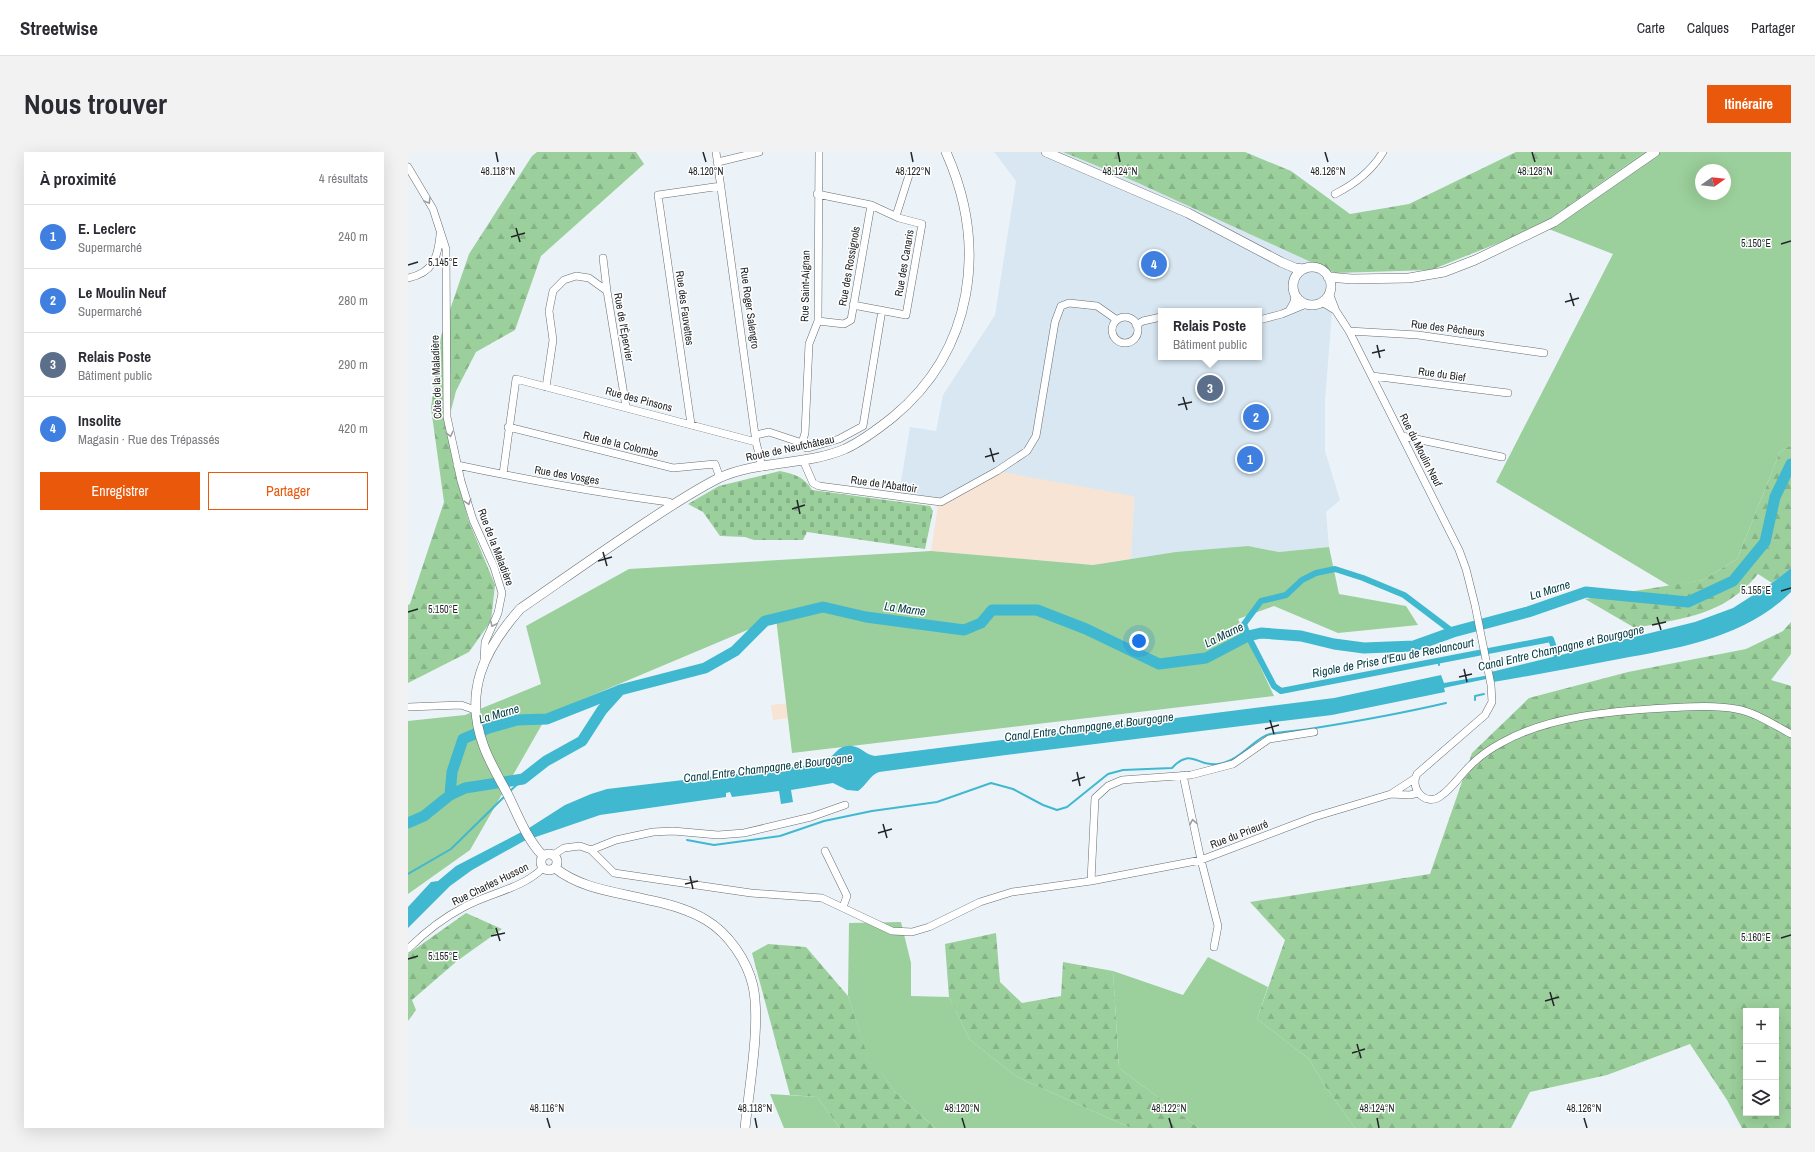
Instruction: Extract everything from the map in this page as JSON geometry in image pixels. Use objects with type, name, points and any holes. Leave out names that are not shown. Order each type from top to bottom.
[{"type":"main road","name":"Route de Neufchâteau","points":[[543,856],[531,841],[523,827],[484,748],[479,733],[475,710],[479,676],[484,660],[503,628],[520,608],[672,505],[720,478],[752,468],[803,460],[846,448],[894,416],[929,382],[954,338],[960,324],[966,293],[968,250],[962,200],[956,177],[946,152]]},
{"type":"main road","points":[[1046,152],[1188,213],[1295,268],[1315,268],[1320,270],[1328,277],[1352,280],[1392,280],[1426,276],[1444,272],[1475,260],[1554,222],[1655,152]]},
{"type":"main road","points":[[1281,262],[1289,270],[1294,280],[1293,291],[1295,296],[1306,304],[1317,304],[1322,302],[1330,290],[1352,280]]},
{"type":"main road","points":[[1294,280],[1304,269]]},
{"type":"main road","points":[[1328,277],[1330,290]]},
{"type":"main road","points":[[555,868],[557,863],[553,855],[548,854],[543,856],[541,860],[543,868],[550,870],[555,868],[582,884],[675,906],[692,913],[716,927],[737,951],[749,974],[755,1006],[745,1128]]},
{"type":"street","name":"Rue Roger Salengro","points":[[716,152],[756,439],[762,467]]},
{"type":"street","points":[[718,162],[759,152]]},
{"type":"street","name":"Rue Saint-Aignan","points":[[802,442],[806,416],[809,344],[818,321],[819,152]]},
{"type":"street","points":[[1335,194],[1363,176],[1374,165],[1383,152]]},
{"type":"street","points":[[408,168],[433,209],[440,228],[438,254],[434,263],[416,276],[408,278]]},
{"type":"street","points":[[896,216],[910,172]]},
{"type":"street","name":"Rue des Fauvettes","points":[[691,424],[658,195],[721,186]]},
{"type":"street","name":"Rue des Canaris","points":[[818,194],[871,205],[896,216],[922,224],[906,315],[853,306]]},
{"type":"street","name":"Rue des Rossignols","points":[[818,321],[844,324],[851,320],[871,205]]},
{"type":"street","name":"Côte de la Maladière","points":[[440,228],[446,250],[446,417],[457,465]]},
{"type":"street","points":[[603,258],[607,290]]},
{"type":"street","name":"Rue de l'Épervier","points":[[546,386],[554,340],[549,311],[553,291],[564,280],[576,276],[589,278],[607,290],[626,407]]},
{"type":"street","name":"Rue du Moulin Neuf","points":[[1330,290],[1336,311],[1349,331],[1459,550],[1466,568],[1483,647]]},
{"type":"street","points":[[1289,311],[1294,302],[1295,296]]},
{"type":"street","name":"Rue du Moulin Neuf","points":[[1322,302],[1336,311]]},
{"type":"street","name":"Rue de l'Abattoir","points":[[803,460],[813,483],[818,486],[941,502],[997,471],[1027,451],[1036,436],[1055,322],[1061,306],[1069,303],[1097,306],[1117,320]]},
{"type":"street","points":[[1262,319],[1306,304]]},
{"type":"street","points":[[756,439],[769,432],[802,442],[804,447],[808,448],[839,439],[863,426],[882,310]]},
{"type":"street","points":[[1128,318],[1136,325],[1136,337],[1130,342],[1122,343],[1114,338],[1112,333],[1114,324],[1117,320],[1128,318]]},
{"type":"street","points":[[1136,325],[1143,321],[1158,318]]},
{"type":"street","name":"Rue des Pêcheurs","points":[[1349,331],[1418,334],[1544,353]]},
{"type":"street","name":"Rue du Bief","points":[[1372,376],[1508,393]]},
{"type":"street","name":"Rue des Pinsons","points":[[508,427],[516,380],[546,386],[691,424],[756,439]]},
{"type":"street","points":[[502,474],[508,427]]},
{"type":"street","name":"Rue de la Colombe","points":[[508,427],[673,468],[715,464],[720,478]]},
{"type":"street","points":[[1402,436],[1502,457]]},
{"type":"street","name":"Rue des Vosges","points":[[457,465],[625,497],[669,502],[672,505]]},
{"type":"street","name":"Rue de la Maladière","points":[[457,465],[473,520],[494,567],[502,593],[498,613],[485,642],[484,660]]},
{"type":"street","name":"Rue du Prieuré","points":[[591,850],[614,873],[751,893],[822,898],[892,930],[912,932],[929,927],[980,902],[1012,892],[1091,881],[1200,860],[1314,817],[1391,794],[1414,779],[1423,767],[1485,715],[1492,702],[1491,686],[1483,647]]},
{"type":"street","points":[[408,707],[461,705],[475,710]]},
{"type":"street","name":"Rue du Prieuré","points":[[1391,794],[1410,795],[1418,793],[1421,797],[1429,800],[1437,798],[1448,790],[1478,758],[1510,738],[1549,724],[1586,716],[1663,708],[1726,708],[1748,712],[1791,734]]},
{"type":"street","points":[[1091,881],[1095,798],[1108,786],[1122,780],[1184,775],[1233,764],[1269,739],[1314,732]]},
{"type":"street","points":[[1184,775],[1200,860],[1218,926],[1214,947]]},
{"type":"street","points":[[1414,779],[1418,793]]},
{"type":"street","points":[[553,855],[571,846],[580,846],[591,850],[616,840],[653,832],[673,831],[718,835],[744,833],[811,817],[845,805]]},
{"type":"street","points":[[825,851],[847,896],[843,907]]},
{"type":"street","name":"Rue Charles Husson","points":[[408,949],[426,932],[464,907],[530,879],[543,868]]},
{"type":"shaded area","points":[[994,152],[1063,152],[1136,182],[1335,273],[1325,401],[1325,451],[1340,500],[1326,512],[1329,547],[1279,552],[1248,546],[1131,559],[1134,497],[939,499],[899,493],[910,427],[936,431],[943,395],[995,315],[1016,181]]},
{"type":"shaded area","points":[[992,470],[1134,496],[1131,559],[1093,565],[931,551],[939,499]]},
{"type":"shaded area","points":[[788,703],[790,718],[773,720],[771,705]]},
{"type":"green space","points":[[537,152],[636,152],[644,164],[541,256],[515,330],[476,352],[456,391],[446,430],[468,519],[495,585],[491,621],[469,652],[408,683],[408,605],[410,604],[444,502],[431,408],[441,336],[469,254],[532,156]]},
{"type":"green space","points":[[1063,152],[1245,152],[1291,171],[1350,214],[1409,204],[1516,152],[1644,152],[1541,226],[1431,270],[1335,273],[1136,182]]},
{"type":"green space","points":[[1644,152],[1791,152],[1791,445],[1780,452],[1737,559],[1703,580],[1670,586],[1496,482],[1613,254],[1541,226]]},
{"type":"green space","points":[[1791,445],[1791,568],[1772,583],[1758,574],[1745,588],[1718,606],[1702,613],[1687,617],[1635,628],[1585,599],[1703,580],[1737,559],[1780,452]]},
{"type":"green space","points":[[780,471],[799,477],[806,482],[812,490],[930,506],[933,511],[925,549],[807,532],[803,540],[754,540],[745,537],[720,536],[703,512],[688,504],[719,486]]},
{"type":"green space","points":[[1248,546],[1279,552],[1329,547],[1339,594],[1406,606],[1418,625],[1338,633],[1274,606],[1238,619],[1274,696],[792,753],[776,618],[548,714],[470,850],[408,894],[408,721],[465,715],[541,684],[526,626],[629,569],[931,551],[1093,565],[1176,552]]},
{"type":"green space","points":[[1791,622],[1791,654],[1771,680],[1791,686],[1791,1128],[1742,1128],[1727,1100],[1690,1044],[1607,1075],[1530,1092],[1511,1128],[1355,1128],[1325,1086],[1309,1059],[1257,1019],[1285,940],[1250,902],[1430,874],[1472,753],[1529,698],[1628,672],[1746,649],[1783,631]]},
{"type":"green space","points":[[466,913],[502,929],[457,961],[412,1000],[416,1010],[408,1021],[408,954]]},
{"type":"green space","points":[[901,922],[911,963],[911,996],[949,997],[970,1040],[1017,1077],[1131,1128],[935,1128],[895,1092],[865,1049],[848,996],[849,923]]},
{"type":"green space","points":[[996,933],[1000,982],[1022,1003],[1061,996],[1063,962],[1113,971],[1119,1068],[1199,1128],[1131,1128],[1017,1077],[970,1040],[949,997],[945,944]]},
{"type":"green space","points":[[768,944],[806,947],[848,996],[865,1048],[895,1092],[935,1128],[840,1128],[817,1097],[790,1095],[752,953]]},
{"type":"green space","points":[[1208,957],[1268,987],[1257,1019],[1309,1059],[1325,1086],[1355,1128],[1199,1128],[1119,1068],[1113,971],[1183,995]]},
{"type":"green space","points":[[770,1094],[817,1097],[840,1128],[784,1128]]},
{"type":"water","points":[[1791,568],[1791,592],[1773,608],[1732,631],[1710,639],[1665,650],[1493,682],[1491,678],[1444,688],[1445,692],[1332,715],[879,772],[876,773],[858,791],[847,790],[833,783],[791,790],[793,802],[781,804],[779,791],[732,797],[730,792],[726,793],[726,797],[600,815],[524,841],[472,870],[450,886],[408,928],[408,907],[431,882],[438,881],[456,866],[529,828],[565,805],[607,789],[810,765],[826,761],[840,748],[848,746],[861,749],[875,756],[1334,698],[1441,675],[1444,683],[1484,676],[1491,674],[1491,672],[1695,622],[1733,608],[1772,583]]},
{"type":"waterway","name":"La Marne","points":[[408,823],[424,816],[450,795],[465,788],[523,779],[546,761],[582,741],[602,710],[620,690],[705,668],[735,651],[765,621],[823,607],[866,617],[964,630],[981,623],[992,610],[1037,610],[1086,629],[1159,664],[1206,658],[1248,636],[1261,633],[1301,636],[1334,644],[1364,648],[1414,646],[1453,632],[1528,612],[1586,592],[1688,602],[1733,581],[1765,542],[1775,497],[1791,464]]},
{"type":"waterway","name":"Rigole de Prise d'Eau de Reclancourt","points":[[1453,632],[1404,595],[1363,578],[1335,569],[1316,573],[1302,580],[1286,595],[1261,601],[1244,624],[1248,636],[1274,686],[1281,691],[1551,639],[1558,660]]},
{"type":"waterway","name":"Rigole de Prise d'Eau de Reclancourt","points":[[1438,659],[1439,665]]},
{"type":"waterway","name":"La Marne","points":[[450,795],[452,772],[463,739],[489,728],[517,720],[547,719],[618,691]]},
{"type":"waterway","points":[[1475,700],[1475,696],[1484,694]]},
{"type":"waterway","points":[[687,840],[714,845],[780,836],[824,821],[872,811],[937,802],[991,783],[1013,789],[1043,805],[1057,810],[1067,807],[1108,774],[1123,770],[1172,768],[1184,759],[1189,758],[1205,763],[1218,764],[1226,762],[1241,754],[1264,736],[1270,734],[1364,720],[1446,703]]},
{"type":"waterway","name":"La Marne","points":[[509,792],[523,779]]},
{"type":"waterway","name":"La Marne","points":[[408,874],[451,849],[505,796]]},
{"type":"place","name":"Insolite","points":[[1154,264]]},
{"type":"place","name":"Relais Poste","points":[[1210,388]]},
{"type":"place","name":"Le Moulin Neuf","points":[[1256,417]]},
{"type":"place","name":"E. Leclerc","points":[[1250,459]]},
{"type":"water label","name":"Canal Entre Champagne et Bourgogne","points":[[1561,648]]},
{"type":"water label","name":"Canal Entre Champagne et Bourgogne","points":[[1089,727]]},
{"type":"water label","name":"Canal Entre Champagne et Bourgogne","points":[[768,768]]}]
